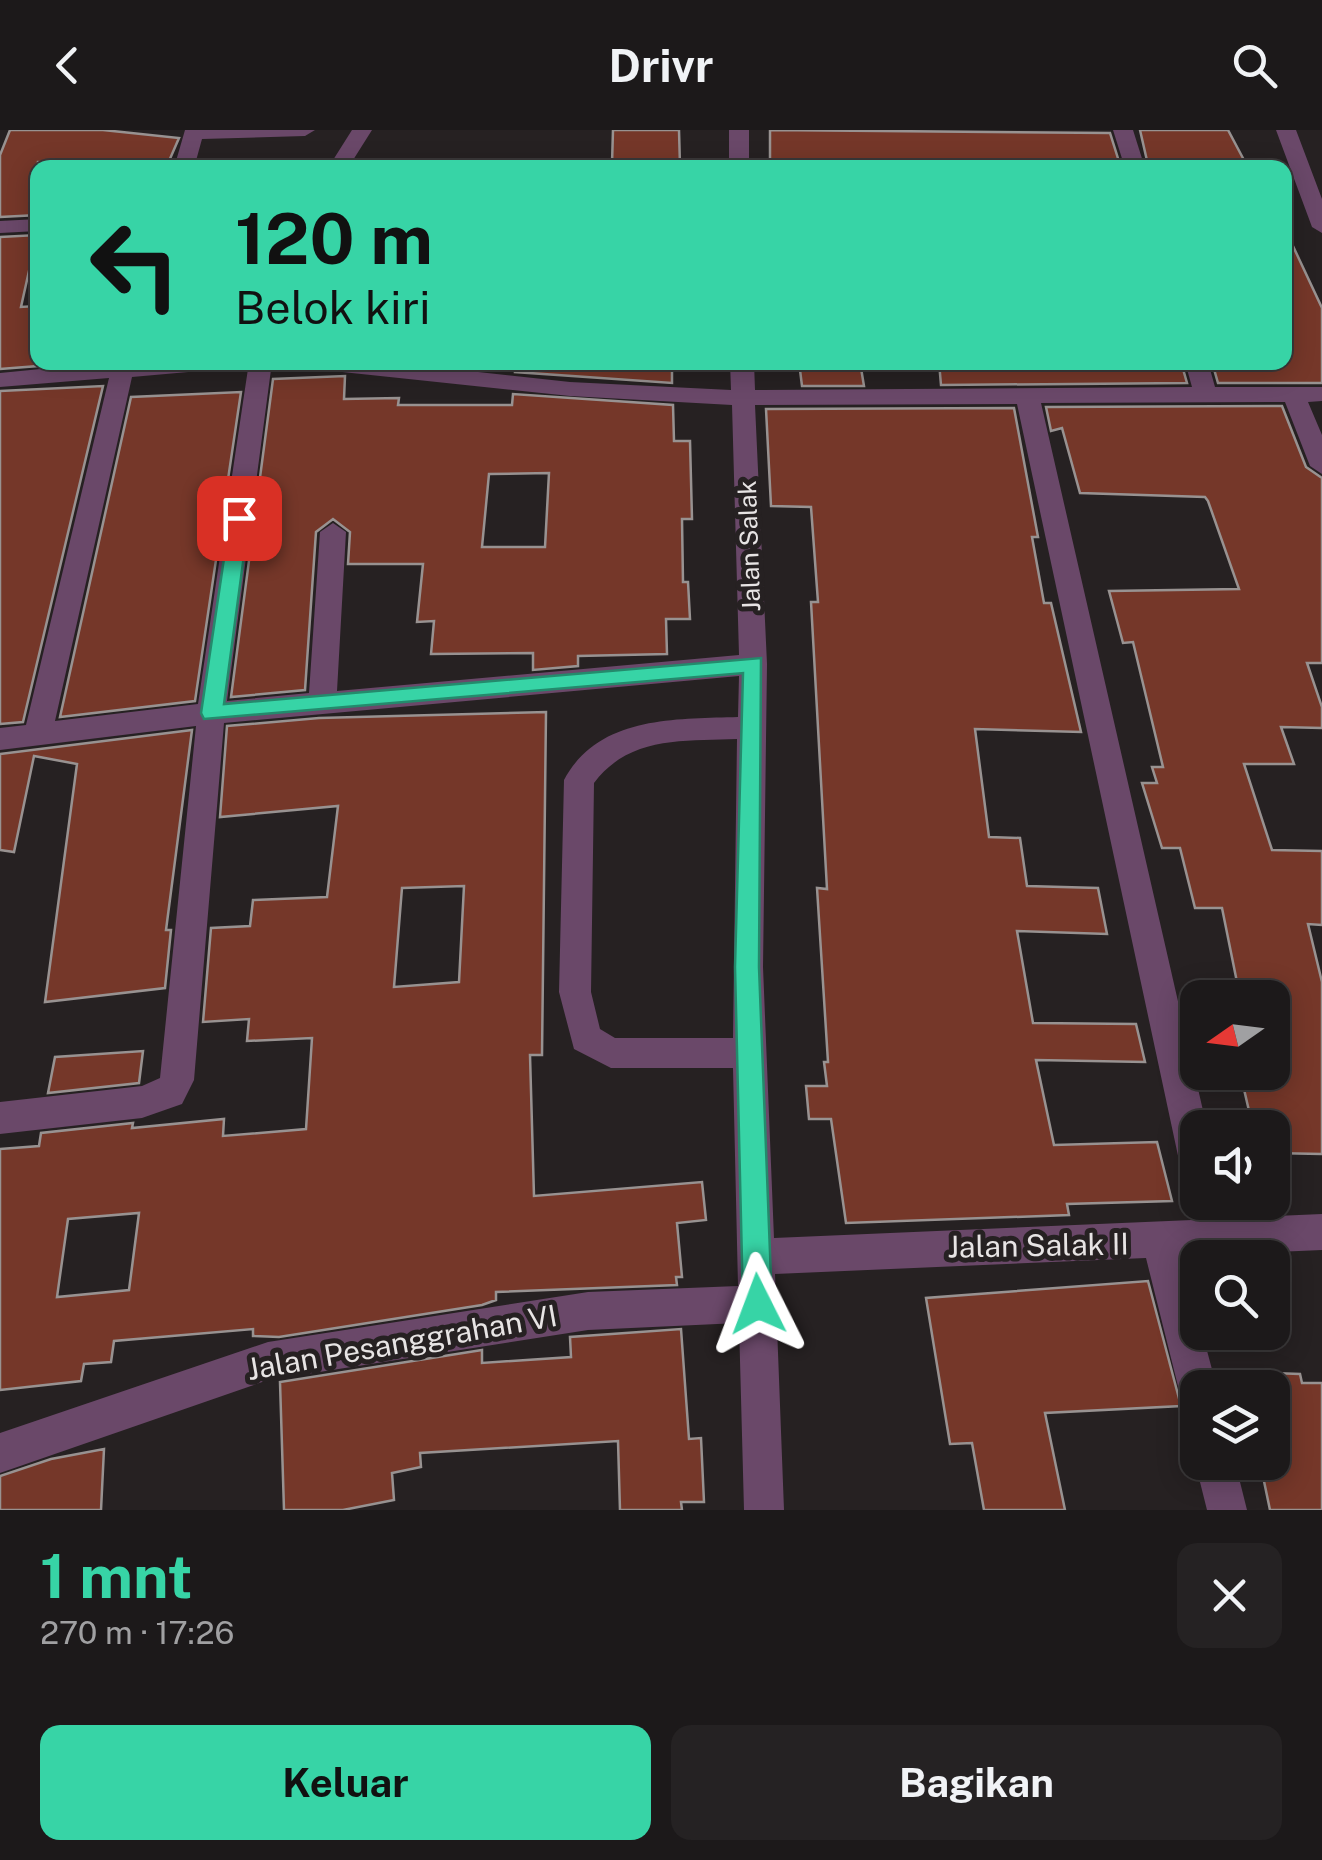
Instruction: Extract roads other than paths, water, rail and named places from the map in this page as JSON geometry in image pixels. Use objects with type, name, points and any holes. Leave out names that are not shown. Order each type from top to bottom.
[{"type":"street","points":[[186,160],[194,132],[305,130]]},
{"type":"street","points":[[343,160],[362,130]]},
{"type":"street","points":[[739,130],[739,160]]},
{"type":"street","points":[[1123,130],[1132,160]]},
{"type":"street","points":[[1286,130],[1314,177],[1322,227]]},
{"type":"street","points":[[0,227],[30,225]]},
{"type":"street","points":[[0,380],[88,370]]},
{"type":"street","points":[[38,736],[122,370]]},
{"type":"street","points":[[0,1118],[142,1102],[170,1093],[176,1080],[212,713],[261,370]]},
{"type":"street","points":[[402,370],[570,388],[743,398],[1322,394]]},
{"type":"street","name":"Jalan Salak","points":[[742,370],[753,664],[750,1053],[764,1510]]},
{"type":"street","points":[[1198,370],[1206,396]]},
{"type":"street","points":[[1027,394],[1186,1110]]},
{"type":"street","points":[[1294,395],[1322,466]]},
{"type":"street","points":[[322,702],[333,532]]},
{"type":"street","points":[[0,740],[212,713],[753,664]]},
{"type":"street","points":[[750,1053],[610,1053],[586,1038],[575,992],[579,780],[591,758],[638,734],[753,727]]},
{"type":"street","points":[[1210,1220],[1214,1240]]},
{"type":"street","name":"Jalan Salak II","points":[[1214,1240],[1322,1232]]},
{"type":"street","name":"Jalan Salak II","points":[[755,1257],[1180,1241]]},
{"type":"street","points":[[1161,1242],[1193,1370]]},
{"type":"street","name":"Jalan Pesanggrahan VI","points":[[0,1453],[268,1361],[588,1311],[758,1304]]},
{"type":"street","points":[[1220,1480],[1227,1510]]}]
